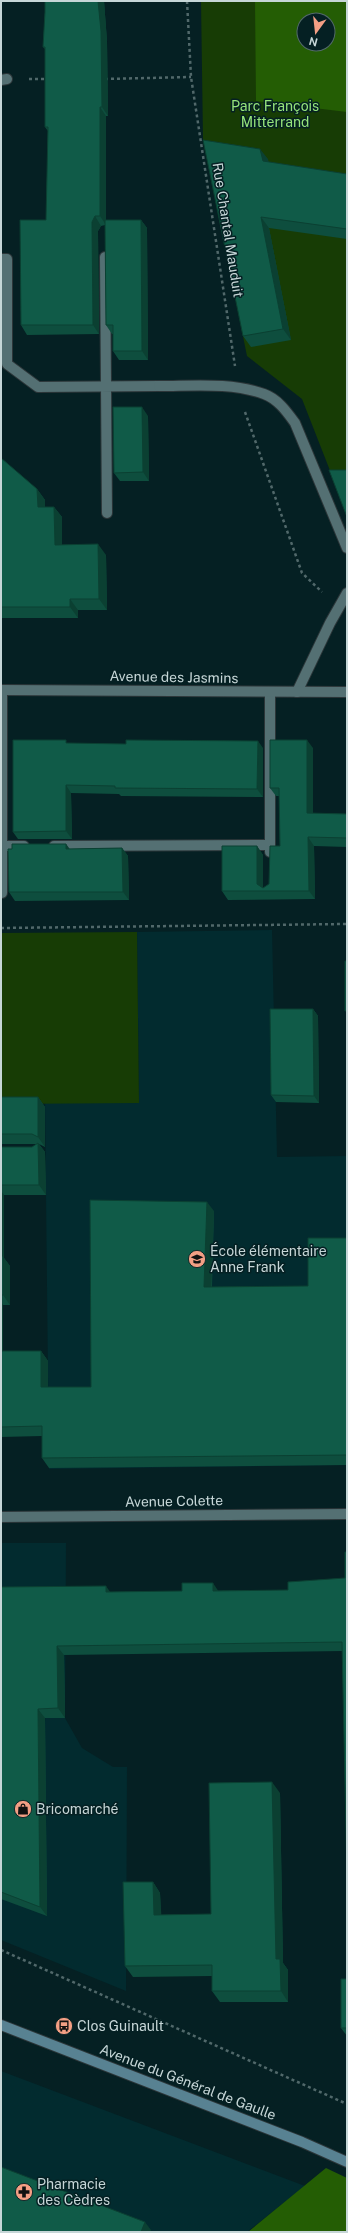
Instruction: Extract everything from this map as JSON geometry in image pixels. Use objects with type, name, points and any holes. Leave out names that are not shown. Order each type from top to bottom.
[{"type":"main road","name":"Avenue du Général de Gaulle","points":[[2,2025],[302,2142],[344,2161]]},
{"type":"street","points":[[105,247],[107,513]]},
{"type":"street","points":[[1,259],[7,259],[4,351],[7,364],[38,387],[159,386],[239,388],[265,394],[286,409],[295,424],[347,548]]},
{"type":"street","points":[[298,692],[338,609],[347,594]]},
{"type":"street","points":[[1,690],[2,893]]},
{"type":"street","name":"Avenue des Jasmins","points":[[1,690],[347,692]]},
{"type":"street","points":[[270,692],[270,860]]},
{"type":"street","points":[[2,846],[270,845]]},
{"type":"street","name":"Avenue Colette","points":[[1,1517],[347,1514]]},
{"type":"path","name":"Rue Chantal Mauduit","points":[[187,1],[191,76],[241,402],[302,573],[338,609]]},
{"type":"path","points":[[101,79],[191,76]]},
{"type":"path","points":[[4,79],[54,79]]},
{"type":"path","points":[[1,928],[347,924]]},
{"type":"path","points":[[1,1950],[347,2104]]},
{"type":"shaded area","name":"École élémentaire Anne Frank","points":[[272,930],[277,1157],[347,1156],[347,1465],[49,1469],[45,1103],[139,1102],[137,932]]},
{"type":"shaded area","points":[[1,1543],[66,1543],[65,1718],[82,1748],[113,1767],[127,1767],[126,1991],[1,1940]]},
{"type":"shaded area","points":[[1,2071],[305,2186],[247,2232],[1,2232]]},
{"type":"green space","name":"Parc François Mitterrand","points":[[201,1],[347,1],[347,514],[302,399],[247,356],[203,139]]},
{"type":"green space","points":[[255,1],[347,1],[347,112],[256,101]]},
{"type":"green space","points":[[137,932],[139,1103],[1,1104],[1,933]]},
{"type":"green space","points":[[326,2168],[347,2178],[347,2232],[248,2232]]},
{"type":"building","points":[[45,1],[98,1],[101,31],[102,107],[100,107],[100,216],[95,216],[92,222],[93,325],[21,325],[20,220],[46,220],[48,127],[45,127],[45,47],[43,47]]},
{"type":"building","points":[[203,140],[260,149],[263,161],[347,174],[347,229],[261,217],[283,329],[243,336]]},
{"type":"building","points":[[105,220],[141,220],[142,351],[113,351],[113,325],[106,325]]},
{"type":"building","points":[[113,407],[142,407],[143,472],[114,473]]},
{"type":"building","points":[[1,458],[37,489],[38,507],[54,507],[55,545],[98,544],[99,599],[70,599],[70,607],[1,607]]},
{"type":"building","points":[[329,470],[347,470],[347,517]]},
{"type":"building","points":[[13,740],[66,740],[66,743],[126,744],[126,740],[258,741],[257,789],[115,788],[115,786],[66,785],[66,831],[13,832]]},
{"type":"building","points":[[270,740],[307,740],[307,813],[347,814],[347,838],[308,837],[309,891],[222,891],[222,846],[257,846],[257,884],[263,888],[269,884],[270,846],[280,846],[279,788],[270,788]]},
{"type":"building","points":[[12,844],[66,844],[66,849],[122,848],[123,892],[9,892],[8,849],[12,849]]},
{"type":"building","points":[[345,961],[347,961],[347,1011],[345,1011]]},
{"type":"building","points":[[270,1009],[313,1009],[314,1096],[271,1095]]},
{"type":"building","points":[[1,1097],[38,1097],[38,1137],[32,1134],[1,1134]]},
{"type":"building","points":[[38,1143],[39,1185],[1,1185],[1,1147],[32,1147]]},
{"type":"building","points":[[90,1200],[207,1202],[204,1287],[308,1286],[308,1238],[347,1238],[347,1455],[42,1458],[42,1426],[1,1427],[1,1351],[41,1351],[41,1387],[91,1387]]},
{"type":"building","points":[[1,1256],[3,1256],[3,1295],[1,1295]]},
{"type":"building","points":[[345,1552],[347,1552],[347,1878],[342,1642],[57,1646],[58,1708],[38,1709],[40,1907],[1,1892],[1,1587],[106,1586],[106,1592],[182,1591],[182,1583],[213,1583],[213,1591],[288,1590],[288,1582],[345,1578]]},
{"type":"building","points":[[272,1782],[276,1959],[280,1959],[281,1991],[212,1991],[212,1965],[125,1966],[123,1882],[153,1882],[154,1915],[211,1914],[209,1783]]},
{"type":"building","points":[[341,1979],[347,1979],[347,2028],[341,2028]]},
{"type":"building","points":[[1,2167],[145,2222],[141,2232],[1,2232]]},
{"type":"place","name":"École élémentaire Anne Frank","points":[[197,1259]]},
{"type":"place","name":"Bricomarché","points":[[23,1809]]},
{"type":"place","name":"Clos Guinault","points":[[64,2026]]},
{"type":"place","name":"Pharmacie des Cèdres","points":[[24,2192]]}]
